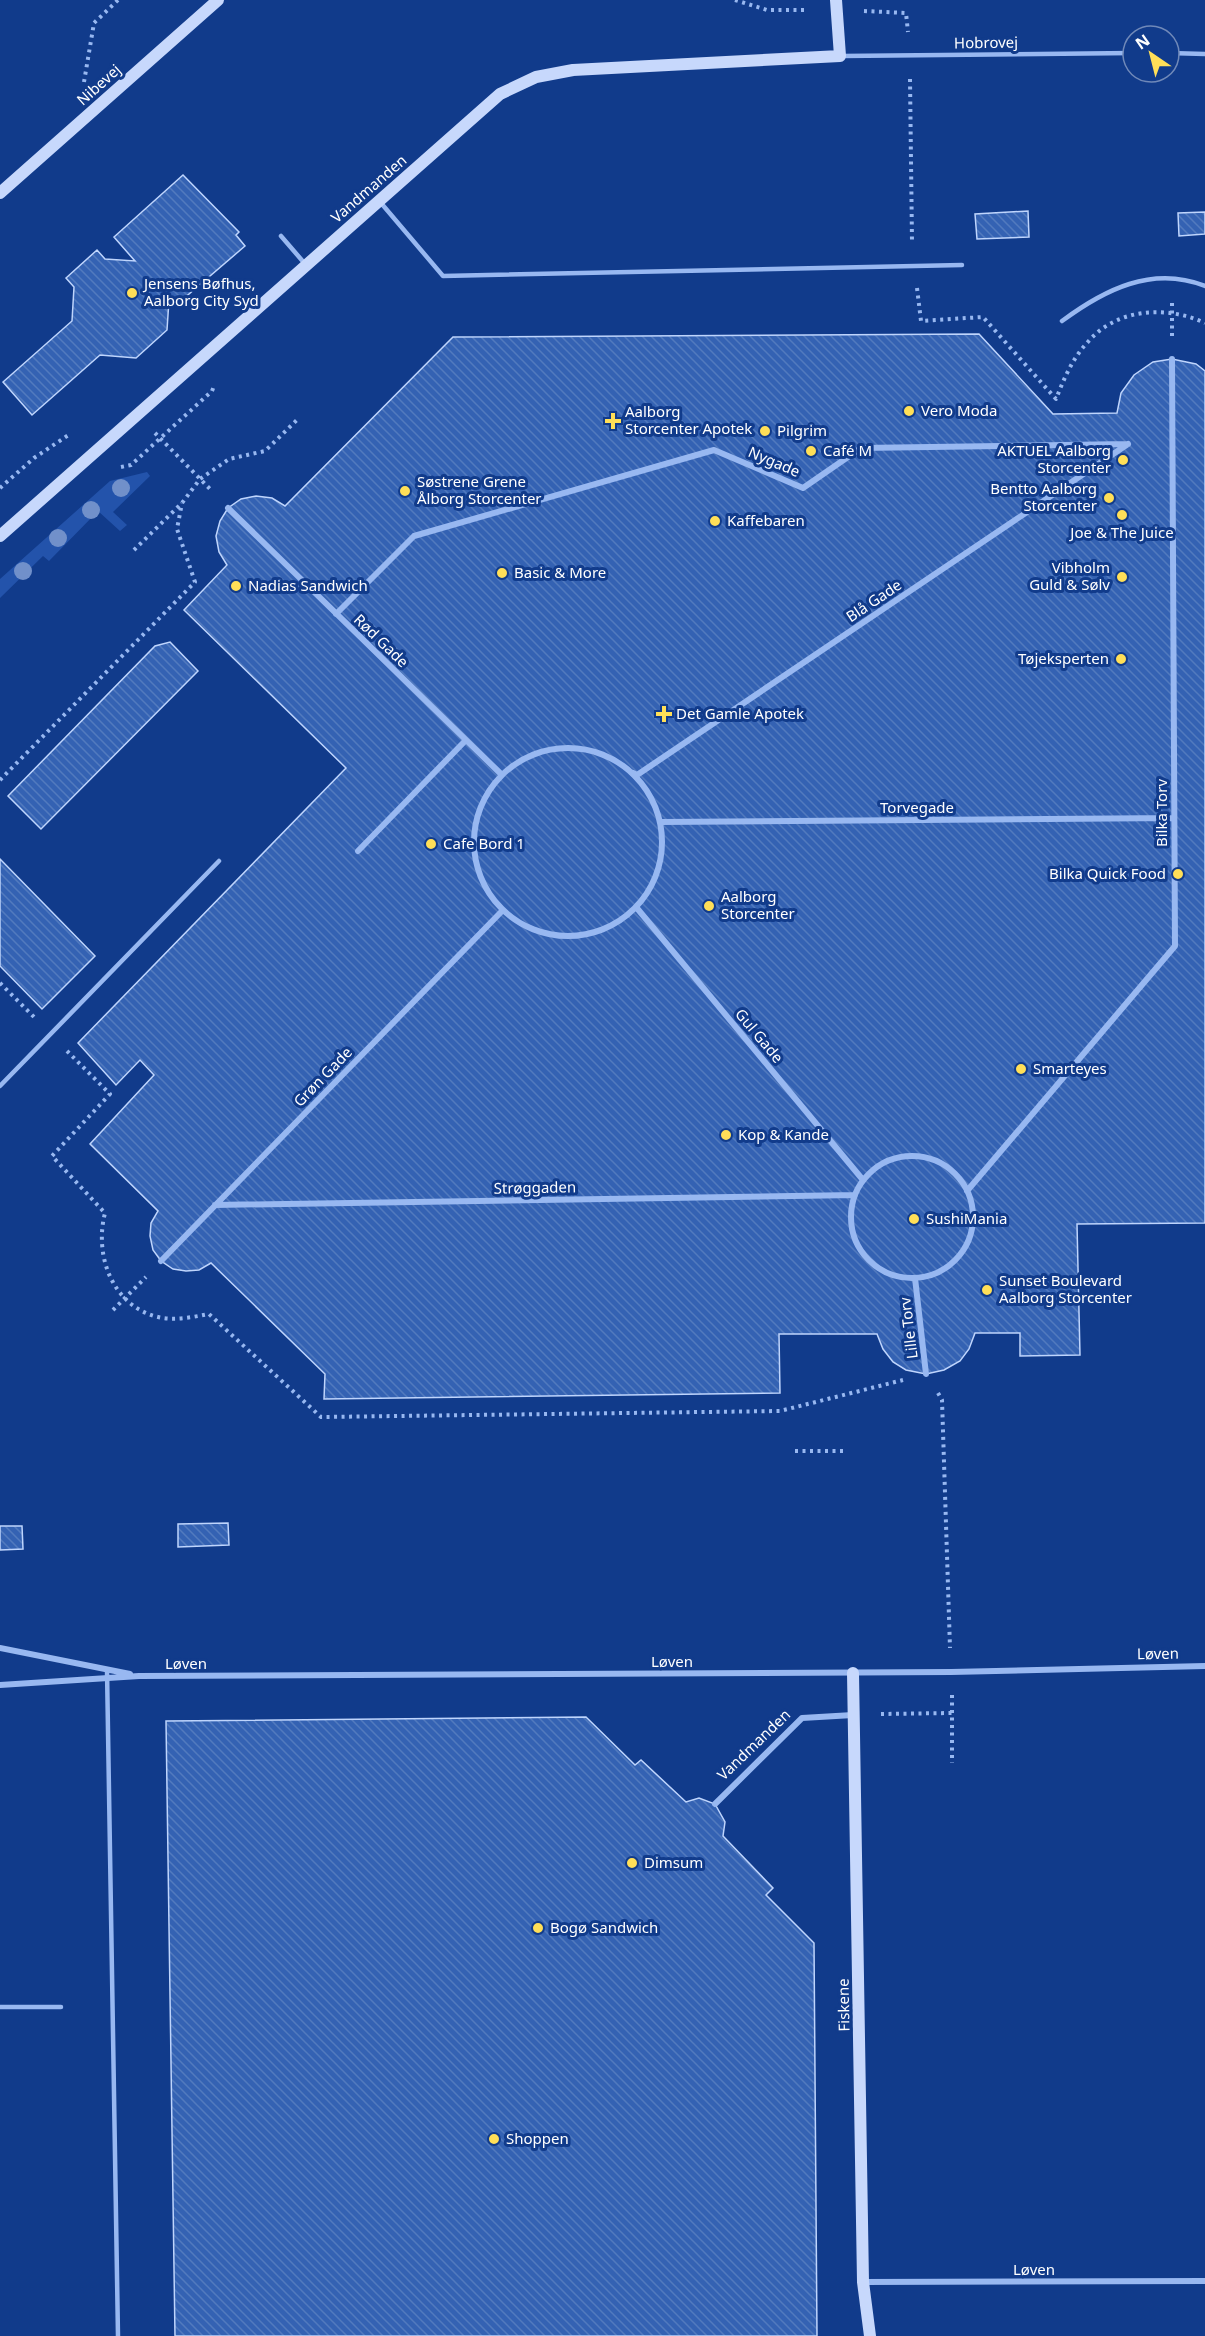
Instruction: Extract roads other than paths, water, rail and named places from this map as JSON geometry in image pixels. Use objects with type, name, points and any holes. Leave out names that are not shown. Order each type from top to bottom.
[{"type":"street","name":"Nibevej","points":[[0,193],[218,0]]},
{"type":"street","points":[[836,0],[840,56]]},
{"type":"street","name":"Vandmanden","points":[[0,536],[500,94],[536,77],[573,70],[840,56]]},
{"type":"street","name":"Bilka Torv","points":[[967,1191],[1175,946],[1172,359]]},
{"type":"street","name":"Nygade","points":[[336,614],[414,536],[714,450],[803,488],[861,448],[1128,444]]},
{"type":"street","name":"Blå Gade","points":[[633,773],[638,775],[1128,444]]},
{"type":"street","name":"Rød Gade","points":[[228,508],[501,774]]},
{"type":"street","points":[[358,851],[466,740]]},
{"type":"street","points":[[581,748],[609,757],[633,773],[650,796],[660,822],[662,852],[653,881],[636,907],[604,928],[585,934],[556,935],[527,927],[503,910],[485,886],[475,858],[475,828],[484,799],[501,774],[525,758],[553,749],[581,748]]},
{"type":"street","name":"Torvegade","points":[[660,822],[1174,818]]},
{"type":"street","name":"Gul Gade","points":[[636,907],[863,1180]]},
{"type":"street","name":"Grøn Gade","points":[[161,1261],[503,910]]},
{"type":"street","name":"Lille Torv","points":[[918,1156],[938,1162],[955,1174],[967,1191],[973,1209],[972,1229],[965,1248],[952,1263],[935,1274],[915,1278],[896,1276],[877,1267],[863,1253],[852,1225],[851,1215],[855,1195],[863,1180],[879,1166],[897,1158],[918,1156]]},
{"type":"street","name":"Strøggaden","points":[[215,1205],[855,1195]]},
{"type":"street","name":"Lille Torv","points":[[915,1278],[926,1374]]},
{"type":"street","name":"Løven","points":[[0,1648],[139,1676]]},
{"type":"street","name":"Løven","points":[[0,1685],[139,1676],[853,1673],[1205,1666]]},
{"type":"street","name":"Fiskene","points":[[853,1673],[863,2282],[870,2336]]},
{"type":"street","name":"Vandmanden","points":[[715,1804],[802,1718],[854,1714]]},
{"type":"street","name":"Løven","points":[[863,2282],[1205,2281]]},
{"type":"lane","name":"Hobrovej","points":[[840,56],[1121,53]]},
{"type":"lane","points":[[1181,53],[1205,54]]},
{"type":"lane","points":[[379,201],[443,276],[962,265]]},
{"type":"lane","points":[[281,236],[306,265]]},
{"type":"lane","points":[[1062,321],[1093,298],[1120,285],[1172,278],[1205,285]]},
{"type":"lane","points":[[0,1086],[219,861]]},
{"type":"lane","points":[[107,1670],[117,2336]]},
{"type":"lane","points":[[0,2007],[61,2007]]},
{"type":"place","name":"Jensens Bøfhus, Aalborg City Syd","points":[[132,293]]},
{"type":"place","name":"Vero Moda","points":[[909,411]]},
{"type":"place","name":"Aalborg Storcenter Apotek","points":[[613,421]]},
{"type":"place","name":"Pilgrim","points":[[765,431]]},
{"type":"place","name":"Café M","points":[[811,451]]},
{"type":"place","name":"AKTUEL Aalborg Storcenter","points":[[1123,460]]},
{"type":"place","name":"Søstrene Grene Ålborg Storcenter","points":[[405,491]]},
{"type":"place","name":"Bentto Aalborg Storcenter","points":[[1109,498]]},
{"type":"place","name":"Joe & The Juice","points":[[1122,515]]},
{"type":"place","name":"Kaffebaren","points":[[715,521]]},
{"type":"place","name":"Basic & More","points":[[502,573]]},
{"type":"place","name":"Vibholm Guld & Sølv","points":[[1122,577]]},
{"type":"place","name":"Nadias Sandwich","points":[[236,586]]},
{"type":"place","name":"Tøjeksperten","points":[[1121,659]]},
{"type":"place","name":"Det Gamle Apotek","points":[[664,714]]},
{"type":"place","name":"Cafe Bord 1","points":[[431,844]]},
{"type":"place","name":"Bilka Quick Food","points":[[1178,874]]},
{"type":"place","name":"Aalborg Storcenter","points":[[709,906]]},
{"type":"place","name":"Smarteyes","points":[[1021,1069]]},
{"type":"place","name":"Kop & Kande","points":[[726,1135]]},
{"type":"place","name":"SushiMania","points":[[914,1219]]},
{"type":"place","name":"Sunset Boulevard Aalborg Storcenter","points":[[987,1290]]},
{"type":"place","name":"Dimsum","points":[[632,1863]]},
{"type":"place","name":"Bogø Sandwich","points":[[538,1928]]},
{"type":"place","name":"Shoppen","points":[[494,2139]]}]
